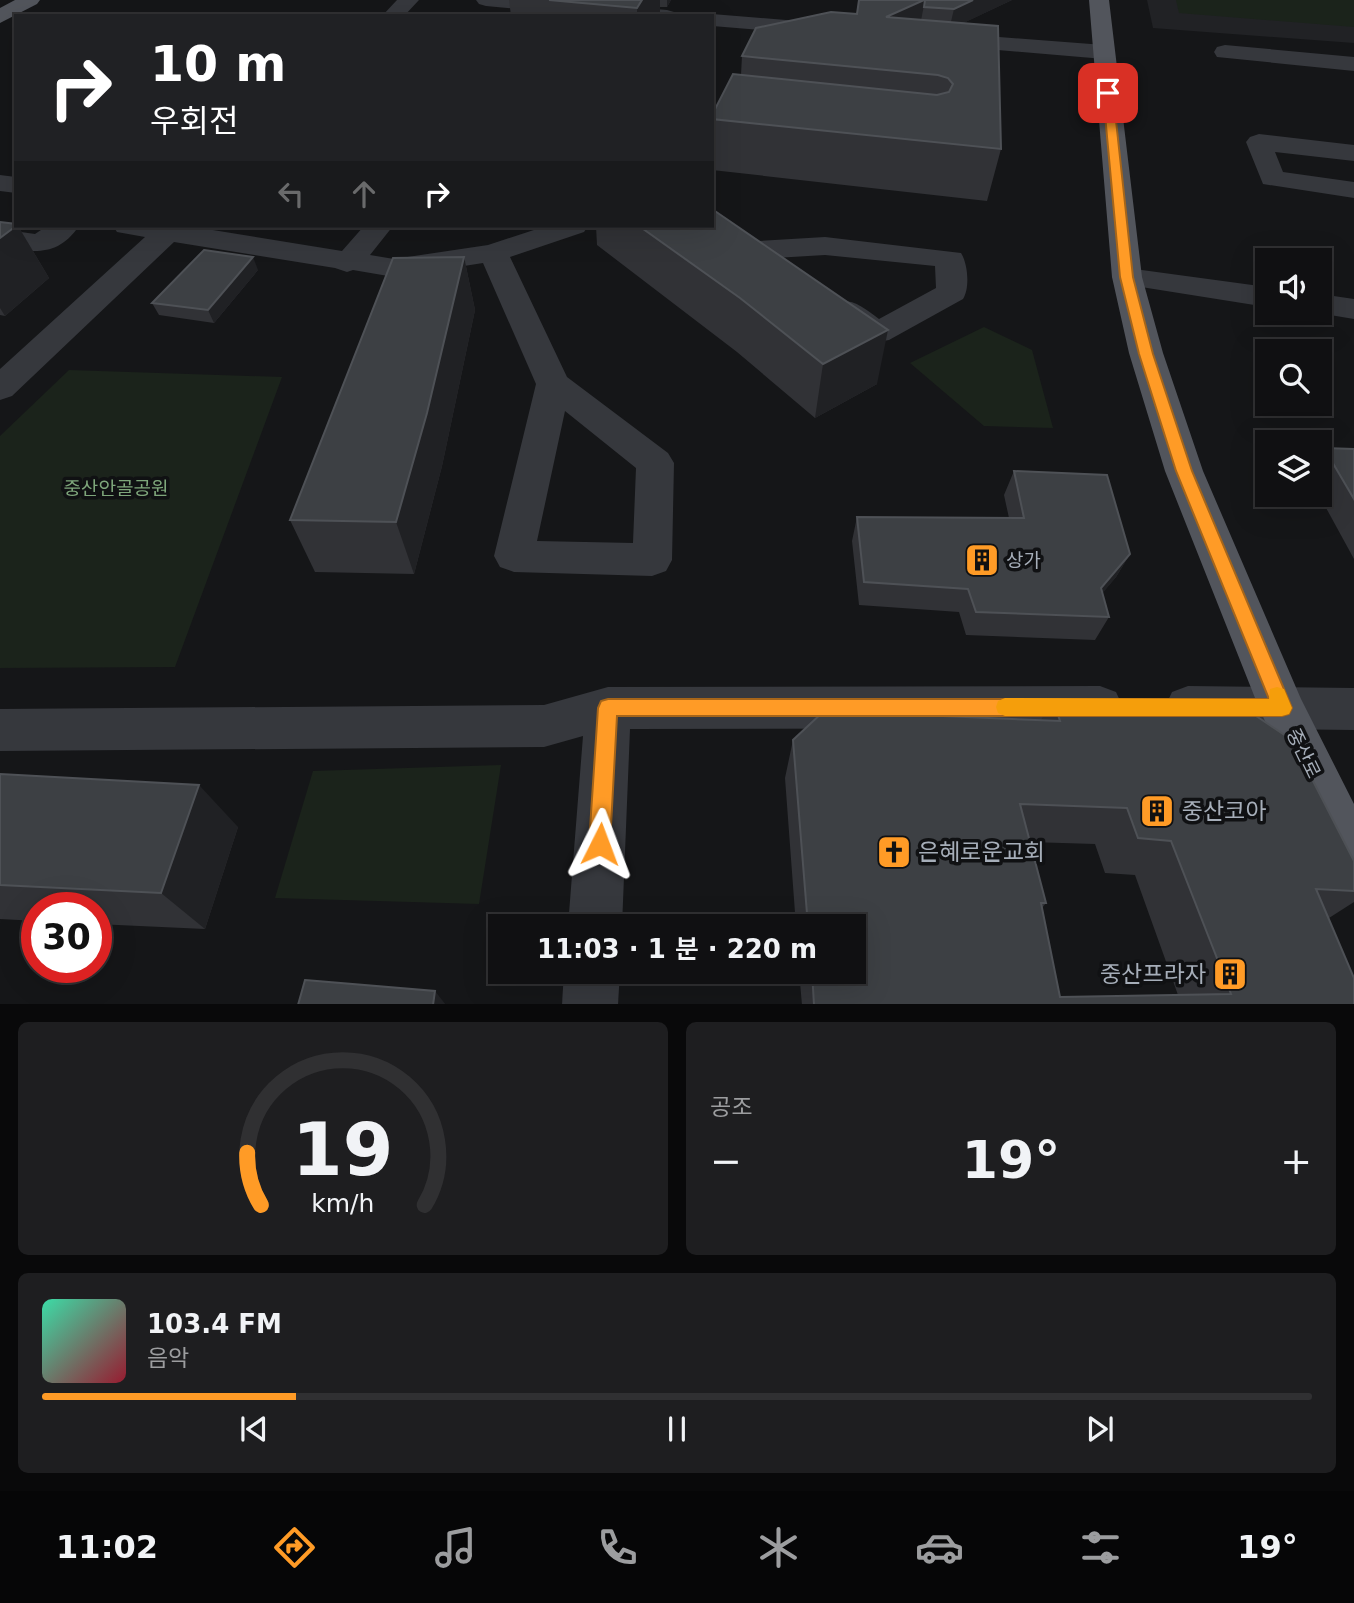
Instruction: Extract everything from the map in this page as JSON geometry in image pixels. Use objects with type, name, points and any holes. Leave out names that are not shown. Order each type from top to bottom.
[{"type":"main road","points":[[0,17],[30,0]]},
{"type":"main road","name":"중산로","points":[[1099,0],[1126,277],[1146,354],[1184,471],[1282,708],[1354,858]]},
{"type":"street","points":[[394,14],[410,0]]},
{"type":"street","points":[[486,0],[644,14]]},
{"type":"street","points":[[714,20],[742,13],[846,31]]},
{"type":"street","points":[[927,38],[1104,52]]},
{"type":"street","points":[[1225,52],[1354,64]]},
{"type":"street","points":[[1354,153],[1259,142],[1272,178],[1354,190]]},
{"type":"street","points":[[0,238],[41,244],[62,228]]},
{"type":"street","points":[[347,263],[377,228]]},
{"type":"street","points":[[0,388],[170,229],[347,263],[394,268],[493,253],[568,228]]},
{"type":"street","points":[[792,273],[747,244],[825,246],[950,259],[952,292],[878,333],[824,296]]},
{"type":"street","points":[[493,253],[553,384],[655,463],[652,560],[514,556],[553,384]]},
{"type":"street","points":[[1126,277],[1255,295]]},
{"type":"street","points":[[1332,306],[1354,309]]},
{"type":"street","points":[[596,914],[608,708]]},
{"type":"street","points":[[0,730],[544,726],[608,708],[1354,709]]},
{"type":"street","points":[[590,1004],[591,984]]},
{"type":"shaded area","points":[[1147,0],[1354,0],[1354,43],[1153,28]]},
{"type":"green space","points":[[1176,0],[1354,0],[1354,27],[1179,13]]},
{"type":"green space","points":[[984,327],[1032,350],[1053,428],[984,426],[910,363]]},
{"type":"green space","name":"중산안골공원","points":[[69,370],[282,377],[175,667],[0,668],[0,436]]},
{"type":"green space","points":[[501,765],[479,904],[275,898],[313,771]]},
{"type":"building","points":[[549,0],[642,0],[637,8]]},
{"type":"building","points":[[859,0],[924,0],[886,17],[998,26],[1001,149],[714,119],[714,111],[733,74],[937,95],[949,92],[953,84],[948,78],[938,75],[742,56],[756,28],[831,12],[857,14]]},
{"type":"building","points":[[925,0],[973,0],[954,9],[924,7]]},
{"type":"building","points":[[714,210],[888,330],[823,364],[740,298],[642,228],[714,228]]},
{"type":"building","points":[[0,222],[14,224],[14,228],[0,238]]},
{"type":"building","points":[[204,250],[253,257],[208,310],[152,303]]},
{"type":"building","points":[[464,257],[427,413],[396,522],[290,520],[393,258]]},
{"type":"building","points":[[1332,448],[1354,449],[1354,499],[1332,462]]},
{"type":"building","name":"상가","points":[[1014,471],[1107,475],[1130,554],[1101,588],[1109,617],[976,612],[968,589],[864,582],[857,517],[1024,518]]},
{"type":"building","points":[[1053,700],[1238,704],[1292,740],[1354,861],[1354,891],[1316,889],[1354,978],[1354,1004],[814,1004],[813,984],[866,984],[866,914],[807,914],[793,740],[824,711],[1060,721]],"holes":[[[1020,804],[1127,808],[1138,838],[1171,841],[1231,994],[1060,997],[1041,903],[1046,903]]]},
{"type":"building","points":[[0,774],[199,785],[161,893],[0,885]]},
{"type":"building","points":[[305,980],[435,991],[433,1004],[298,1004]]},
{"type":"slow traffic","points":[[1005,707],[1282,708],[1277,695]]},
{"type":"place","name":"상가","points":[[982,560]]},
{"type":"place","name":"중산코아","points":[[1157,811]]},
{"type":"place","name":"은혜로운교회","points":[[894,852]]},
{"type":"place","name":"중산프라자","points":[[1230,974]]},
{"type":"route","points":[[600,844],[608,708],[1282,708],[1184,471],[1146,354],[1126,277],[1115,141],[1108,93]]}]
